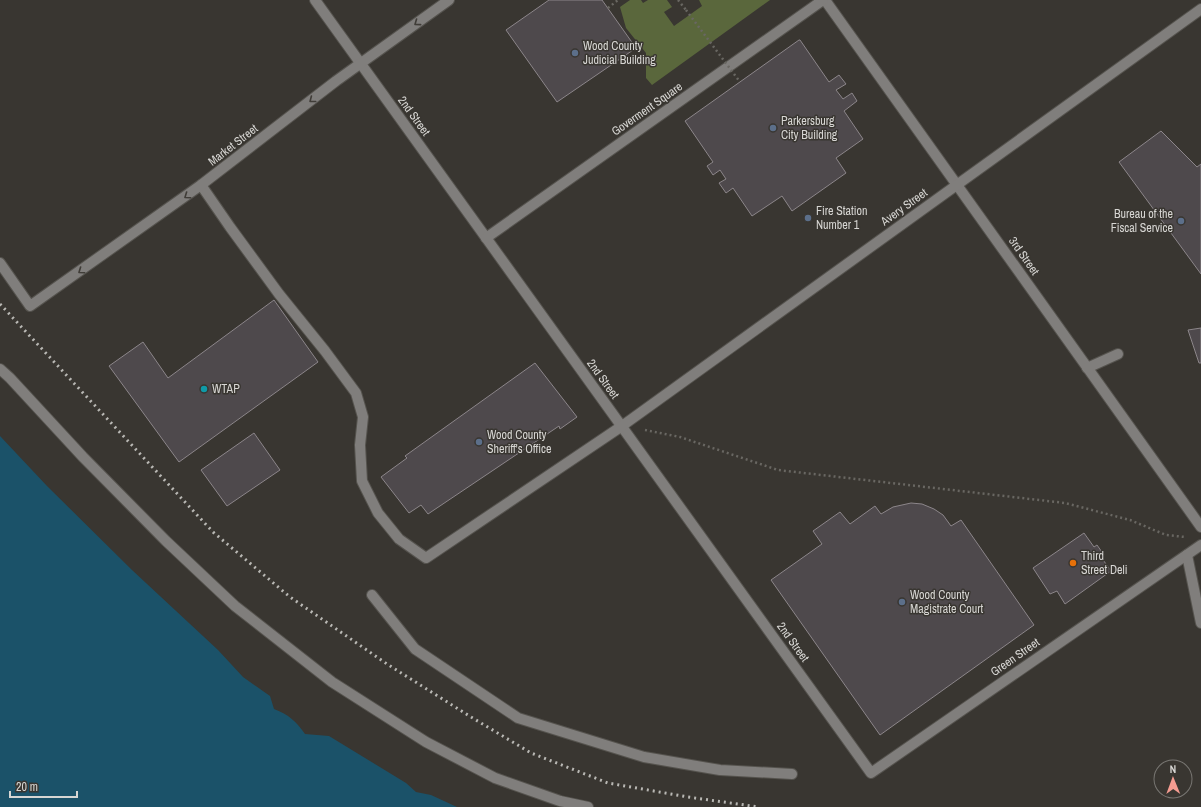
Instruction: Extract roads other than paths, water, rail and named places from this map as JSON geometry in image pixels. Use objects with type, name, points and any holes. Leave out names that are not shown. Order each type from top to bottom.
[{"type":"street","name":"2nd Street","points":[[315,0],[870,773]]},
{"type":"street","name":"Market Street","points":[[0,263],[30,306],[201,186],[336,81],[449,0]]},
{"type":"street","name":"3rd Street","points":[[824,0],[1201,527]]},
{"type":"street","name":"Goverment Square","points":[[486,238],[824,0]]},
{"type":"street","name":"Avery Street","points":[[201,186],[279,294],[326,351],[356,393],[363,417],[360,445],[362,480],[378,513],[399,540],[426,558],[622,426],[1201,9]]},
{"type":"street","points":[[1087,368],[1118,354]]},
{"type":"street","points":[[0,368],[83,457],[172,547],[235,606],[332,682],[426,742],[495,778],[560,801],[588,807]]},
{"type":"street","points":[[1201,545],[1186,555],[1201,623]]},
{"type":"street","name":"Green Street","points":[[870,773],[1186,555]]},
{"type":"street","points":[[372,595],[415,649],[518,718],[644,757],[720,770],[792,774]]},
{"type":"water","points":[[0,436],[47,486],[132,570],[218,650],[243,677],[270,696],[274,709],[292,719],[305,734],[329,736],[406,783],[416,792],[431,795],[457,807],[0,807]]},
{"type":"railway","points":[[0,304],[213,532],[290,597],[387,664],[531,753],[608,783],[688,797],[759,807]]},
{"type":"place","name":"Wood County Judicial Building","points":[[575,53]]},
{"type":"place","name":"Parkersburg City Building","points":[[773,128]]},
{"type":"place","name":"Fire Station Number 1","points":[[808,218]]},
{"type":"place","name":"Bureau of the Fiscal Service","points":[[1181,221]]},
{"type":"place","name":"WTAP","points":[[204,389]]},
{"type":"place","name":"Wood County Sheriff's Office","points":[[479,442]]},
{"type":"place","name":"Third Street Deli","points":[[1073,563]]},
{"type":"place","name":"Wood County Magistrate Court","points":[[902,602]]}]
